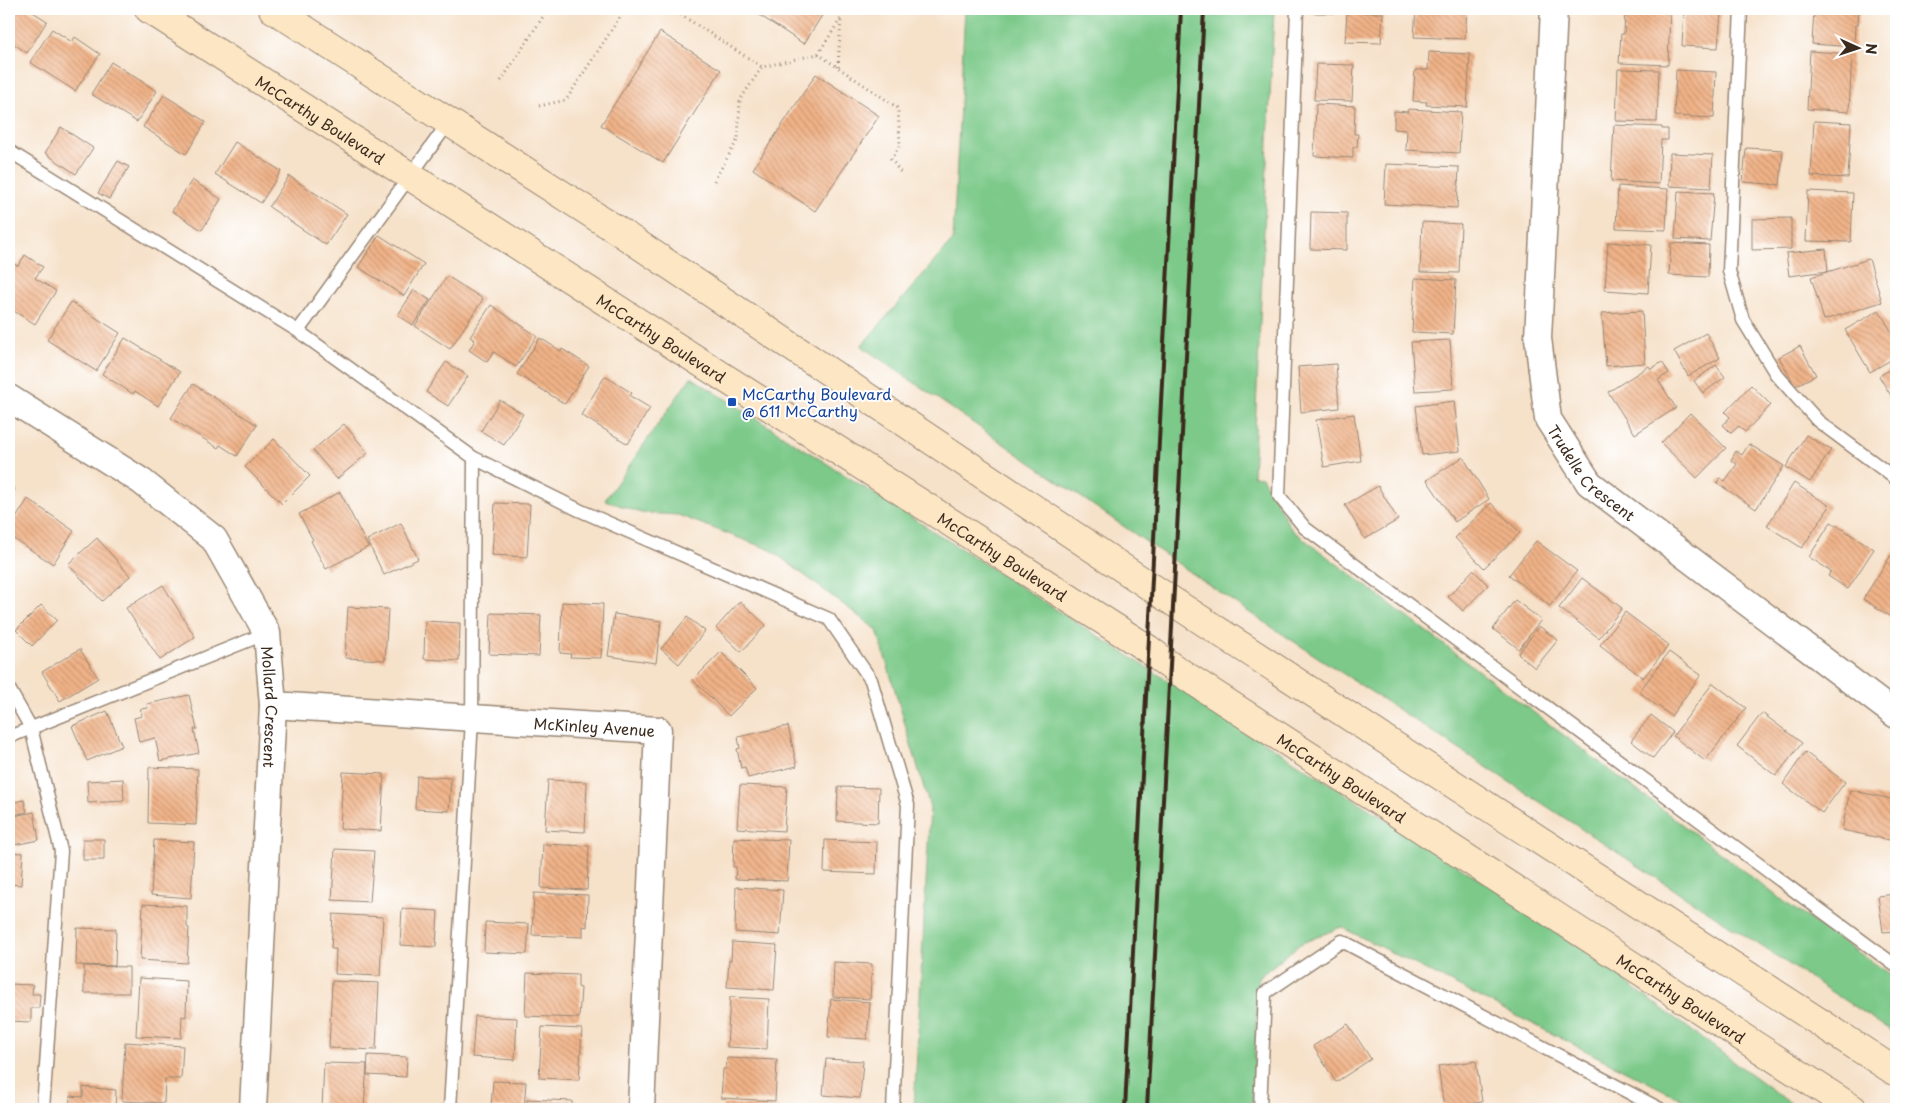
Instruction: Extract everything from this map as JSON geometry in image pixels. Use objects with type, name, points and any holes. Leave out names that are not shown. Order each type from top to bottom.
[{"type":"main road","name":"McCarthy Boulevard","points":[[150,9],[584,286],[703,366],[1148,649],[1194,681],[1853,1109]]},
{"type":"main road","points":[[273,9],[636,242],[1172,601],[1896,1072]]},
{"type":"street","name":"Trudelle Crescent","points":[[1554,9],[1538,338],[1548,419],[1589,483],[1896,714]]},
{"type":"street","name":"Mollard Crescent","points":[[9,398],[141,481],[214,539],[267,633],[273,705],[253,1109]]},
{"type":"street","name":"McKinley Avenue","points":[[273,705],[658,730],[641,1109]]},
{"type":"lane","points":[[1297,9],[1279,496],[1305,528],[1896,966]]},
{"type":"lane","points":[[1741,9],[1729,271],[1743,320],[1776,374],[1818,421],[1896,479]]},
{"type":"lane","points":[[298,332],[449,122]]},
{"type":"lane","points":[[9,151],[298,332],[474,458],[579,510],[828,619],[871,680],[908,805],[893,1109]]},
{"type":"lane","points":[[450,1109],[472,719],[474,458]]},
{"type":"lane","points":[[9,737],[267,633]]},
{"type":"lane","points":[[9,689],[32,728],[61,851],[43,1109]]},
{"type":"lane","points":[[1260,1109],[1265,993],[1342,941],[1660,1109]]},
{"type":"path","points":[[501,81],[548,9]]},
{"type":"path","points":[[539,106],[566,100],[620,17],[618,9]]},
{"type":"path","points":[[672,9],[762,67]]},
{"type":"path","points":[[680,14],[684,9]]},
{"type":"path","points":[[714,180],[738,139],[740,100],[762,67],[818,54],[847,9]]},
{"type":"path","points":[[838,68],[842,17]]},
{"type":"path","points":[[818,54],[898,108],[900,145],[891,159],[901,173]]},
{"type":"green space","points":[[965,9],[1274,9],[1253,476],[1262,477],[1292,530],[1790,906],[1896,978],[1896,1034],[1247,611],[861,346],[953,240]]},
{"type":"green space","points":[[691,377],[1531,912],[1798,1109],[1701,1109],[1341,927],[1300,944],[1259,977],[1252,1109],[914,1109],[930,808],[877,630],[771,550],[678,515],[641,513],[605,500]]},
{"type":"building","points":[[9,9],[28,9],[47,21],[27,53],[14,44],[9,52]]},
{"type":"building","points":[[750,9],[826,9],[804,44]]},
{"type":"building","points":[[1312,9],[1345,9],[1345,13],[1312,13]]},
{"type":"building","points":[[1416,9],[1467,9],[1465,39],[1414,37]]},
{"type":"building","points":[[1625,9],[1670,10],[1668,65],[1619,63],[1621,34],[1624,34]]},
{"type":"building","points":[[1684,9],[1721,12],[1718,48],[1682,46]]},
{"type":"building","points":[[1814,9],[1859,9],[1858,25],[1855,25],[1854,47],[1812,44]]},
{"type":"building","points":[[1347,12],[1383,13],[1381,43],[1345,42]]},
{"type":"building","points":[[52,29],[72,42],[75,37],[100,54],[75,91],[30,62]]},
{"type":"building","points":[[660,32],[721,70],[663,163],[601,125]]},
{"type":"building","points":[[1810,51],[1852,54],[1849,112],[1807,109]]},
{"type":"building","points":[[1429,52],[1470,54],[1467,107],[1426,105],[1427,102],[1413,101],[1415,70],[1428,70]]},
{"type":"building","points":[[111,62],[157,91],[137,122],[91,94]]},
{"type":"building","points":[[1316,64],[1354,65],[1352,101],[1314,100]]},
{"type":"building","points":[[1618,69],[1659,70],[1657,122],[1616,121]]},
{"type":"building","points":[[1676,70],[1716,72],[1714,118],[1674,116]]},
{"type":"building","points":[[816,74],[879,116],[815,211],[753,169]]},
{"type":"building","points":[[164,95],[206,122],[186,154],[143,127]]},
{"type":"building","points":[[1316,104],[1355,106],[1354,134],[1358,134],[1357,147],[1353,147],[1353,158],[1314,156]]},
{"type":"building","points":[[1408,109],[1461,112],[1459,153],[1406,150],[1407,130],[1394,129],[1394,111],[1408,112]]},
{"type":"building","points":[[1814,121],[1851,123],[1848,178],[1811,176]]},
{"type":"building","points":[[1614,125],[1662,127],[1662,129],[1668,129],[1668,140],[1661,140],[1659,184],[1611,181]]},
{"type":"building","points":[[61,127],[93,148],[76,174],[45,153]]},
{"type":"building","points":[[235,142],[281,171],[261,203],[215,174]]},
{"type":"building","points":[[1746,148],[1783,150],[1780,185],[1743,182]]},
{"type":"building","points":[[1670,153],[1713,155],[1711,188],[1669,186]]},
{"type":"building","points":[[118,161],[129,167],[109,199],[98,193]]},
{"type":"building","points":[[1386,164],[1459,167],[1457,208],[1384,204]]},
{"type":"building","points":[[289,176],[347,214],[326,245],[269,207]]},
{"type":"building","points":[[192,180],[221,199],[202,230],[172,211]]},
{"type":"building","points":[[1618,186],[1668,189],[1666,230],[1616,228]]},
{"type":"building","points":[[1678,191],[1714,193],[1710,241],[1675,239]]},
{"type":"building","points":[[1808,191],[1853,193],[1851,242],[1806,241]]},
{"type":"building","points":[[1311,212],[1347,213],[1347,250],[1310,249]]},
{"type":"building","points":[[1791,218],[1791,249],[1752,250],[1752,219]]},
{"type":"building","points":[[1422,222],[1461,224],[1459,273],[1420,272]]},
{"type":"building","points":[[379,235],[424,264],[404,296],[358,267]]},
{"type":"building","points":[[1608,242],[1651,245],[1648,293],[1605,290]]},
{"type":"building","points":[[1671,243],[1709,245],[1708,277],[1669,275]]},
{"type":"building","points":[[1826,249],[1828,271],[1789,276],[1786,253]]},
{"type":"building","points":[[25,255],[43,267],[35,278],[56,291],[35,324],[9,308],[9,261],[18,266]]},
{"type":"building","points":[[1869,259],[1882,302],[1824,320],[1811,277]]},
{"type":"building","points":[[447,276],[483,299],[450,349],[415,326]]},
{"type":"building","points":[[1415,278],[1456,280],[1453,334],[1412,332]]},
{"type":"building","points":[[414,290],[430,300],[413,325],[398,315]]},
{"type":"building","points":[[71,302],[120,333],[96,371],[47,340]]},
{"type":"building","points":[[491,305],[537,336],[516,367],[494,352],[487,362],[469,350],[475,340],[470,337]]},
{"type":"building","points":[[1879,310],[1896,340],[1896,357],[1870,372],[1845,330]]},
{"type":"building","points":[[1642,311],[1645,363],[1606,366],[1602,313]]},
{"type":"building","points":[[1706,333],[1720,358],[1688,376],[1674,351]]},
{"type":"building","points":[[125,338],[180,372],[158,406],[135,391],[133,394],[102,374]]},
{"type":"building","points":[[540,338],[589,366],[565,404],[517,374]]},
{"type":"building","points":[[1450,340],[1453,389],[1415,391],[1411,342]]},
{"type":"building","points":[[1800,346],[1816,375],[1795,386],[1779,357]]},
{"type":"building","points":[[446,362],[468,376],[448,406],[426,392]]},
{"type":"building","points":[[1662,362],[1669,373],[1658,380],[1676,408],[1635,434],[1608,392],[1649,366],[1651,369]]},
{"type":"building","points":[[1336,364],[1339,408],[1301,412],[1298,367]]},
{"type":"building","points":[[1716,365],[1725,377],[1703,393],[1694,381]]},
{"type":"building","points":[[1896,366],[1896,404],[1879,376]]},
{"type":"building","points":[[605,376],[632,393],[630,396],[650,408],[628,444],[581,415]]},
{"type":"building","points":[[193,384],[257,425],[237,456],[220,445],[218,448],[171,418]]},
{"type":"building","points":[[1751,385],[1771,405],[1745,432],[1739,426],[1731,433],[1723,425],[1730,417],[1725,412]]},
{"type":"building","points":[[500,400],[523,414],[504,445],[481,431]]},
{"type":"building","points":[[1454,401],[1460,451],[1422,455],[1416,406]]},
{"type":"building","points":[[1690,413],[1726,448],[1697,478],[1661,443]]},
{"type":"building","points":[[1354,414],[1361,461],[1324,467],[1316,420]]},
{"type":"building","points":[[344,424],[368,453],[337,479],[313,450]]},
{"type":"building","points":[[1806,435],[1831,450],[1810,482],[1786,467]]},
{"type":"building","points":[[274,439],[310,476],[282,504],[245,467]]},
{"type":"building","points":[[1749,444],[1784,466],[1756,509],[1717,483],[1720,478],[1725,481],[1737,464],[1731,460],[1736,451],[1742,455]]},
{"type":"building","points":[[1463,457],[1489,499],[1455,522],[1427,480]]},
{"type":"building","points":[[1794,483],[1830,506],[1802,548],[1767,526]]},
{"type":"building","points":[[9,485],[15,489],[9,500]]},
{"type":"building","points":[[1378,486],[1398,520],[1365,539],[1345,505]]},
{"type":"building","points":[[340,492],[368,547],[326,569],[299,514]]},
{"type":"building","points":[[28,499],[74,531],[53,564],[9,536],[9,529]]},
{"type":"building","points":[[495,503],[530,504],[527,557],[492,555]]},
{"type":"building","points":[[1491,503],[1520,533],[1484,568],[1455,538]]},
{"type":"building","points":[[1831,522],[1874,549],[1848,589],[1828,576],[1831,571],[1809,557]]},
{"type":"building","points":[[401,523],[418,559],[384,575],[367,540]]},
{"type":"building","points":[[97,538],[130,576],[102,601],[68,564]]},
{"type":"building","points":[[1536,541],[1577,571],[1550,606],[1509,575]]},
{"type":"building","points":[[1893,552],[1896,554],[1896,620],[1863,599]]},
{"type":"building","points":[[1473,570],[1488,585],[1463,611],[1448,597]]},
{"type":"building","points":[[1582,578],[1622,608],[1599,638],[1559,608]]},
{"type":"building","points":[[163,585],[195,637],[160,660],[126,608]]},
{"type":"building","points":[[1515,600],[1541,620],[1519,649],[1493,629]]},
{"type":"building","points":[[740,601],[766,625],[741,652],[716,628]]},
{"type":"building","points":[[562,602],[603,604],[601,658],[570,657],[571,654],[560,653]]},
{"type":"building","points":[[41,605],[57,620],[32,646],[16,630]]},
{"type":"building","points":[[348,607],[388,609],[385,660],[345,658]]},
{"type":"building","points":[[1625,612],[1669,645],[1643,678],[1600,645]]},
{"type":"building","points":[[491,613],[541,615],[539,656],[489,654]]},
{"type":"building","points":[[614,614],[661,621],[656,663],[608,656]]},
{"type":"building","points":[[687,617],[705,631],[679,664],[661,649]]},
{"type":"building","points":[[425,621],[460,623],[459,661],[424,659]]},
{"type":"building","points":[[1539,626],[1558,640],[1535,668],[1518,654]]},
{"type":"building","points":[[80,649],[98,678],[60,701],[42,672]]},
{"type":"building","points":[[721,652],[757,688],[729,716],[693,680]]},
{"type":"building","points":[[1669,652],[1701,675],[1671,716],[1639,692]]},
{"type":"building","points":[[1713,683],[1746,708],[1705,761],[1673,736]]},
{"type":"building","points":[[189,695],[197,729],[194,729],[199,753],[160,761],[155,738],[139,742],[134,718],[142,716],[140,709],[148,708],[147,704]]},
{"type":"building","points":[[107,711],[122,746],[87,761],[72,726]]},
{"type":"building","points":[[1762,713],[1802,743],[1776,776],[1737,746]]},
{"type":"building","points":[[1651,715],[1673,732],[1653,758],[1631,741]]},
{"type":"building","points":[[788,726],[797,766],[748,778],[745,767],[741,768],[737,749],[740,748],[738,737]]},
{"type":"building","points":[[1805,752],[1845,782],[1822,813],[1783,784]]},
{"type":"building","points":[[149,767],[198,769],[196,825],[148,823]]},
{"type":"building","points":[[343,772],[384,774],[381,831],[340,829]]},
{"type":"building","points":[[417,776],[451,778],[449,811],[415,809]]},
{"type":"building","points":[[123,779],[124,801],[88,803],[87,781]]},
{"type":"building","points":[[548,780],[587,782],[585,832],[545,830]]},
{"type":"building","points":[[740,785],[787,787],[784,831],[737,828]]},
{"type":"building","points":[[838,787],[879,788],[878,823],[837,821]]},
{"type":"building","points":[[1850,790],[1896,800],[1896,831],[1894,841],[1842,830]]},
{"type":"building","points":[[24,800],[27,812],[9,816],[9,803]]},
{"type":"building","points":[[34,812],[39,840],[9,846],[9,817]]},
{"type":"building","points":[[734,838],[789,840],[787,881],[735,879],[736,867],[733,867]]},
{"type":"building","points":[[83,839],[104,839],[104,860],[83,860]]},
{"type":"building","points":[[154,840],[194,842],[191,898],[151,895]]},
{"type":"building","points":[[825,840],[877,842],[876,874],[824,872]]},
{"type":"building","points":[[543,844],[589,846],[587,890],[541,888]]},
{"type":"building","points":[[335,849],[374,851],[370,902],[332,900]]},
{"type":"building","points":[[9,852],[23,853],[21,885],[9,884]]},
{"type":"building","points":[[736,887],[783,890],[780,935],[735,932]]},
{"type":"building","points":[[534,893],[588,895],[587,927],[583,926],[583,937],[532,935]]},
{"type":"building","points":[[1896,894],[1896,931],[1883,932],[1878,896]]},
{"type":"building","points":[[143,904],[187,906],[187,927],[189,928],[187,963],[140,960]]},
{"type":"building","points":[[402,909],[438,911],[436,947],[400,945]]},
{"type":"building","points":[[333,914],[383,917],[380,976],[335,974],[336,949],[331,949]]},
{"type":"building","points":[[485,922],[529,924],[527,954],[484,952]]},
{"type":"building","points":[[77,928],[116,929],[115,966],[76,965]]},
{"type":"building","points":[[732,942],[777,945],[774,990],[727,987]]},
{"type":"building","points":[[834,962],[872,964],[870,999],[833,997]]},
{"type":"building","points":[[84,966],[129,967],[129,993],[84,993]]},
{"type":"building","points":[[527,973],[578,975],[578,987],[581,988],[579,1018],[525,1016]]},
{"type":"building","points":[[139,978],[187,981],[186,1017],[182,1016],[181,1038],[136,1036]]},
{"type":"building","points":[[332,981],[379,983],[376,1050],[329,1048]]},
{"type":"building","points":[[9,984],[33,985],[32,994],[40,994],[39,1008],[31,1008],[31,1022],[9,1021]]},
{"type":"building","points":[[730,997],[769,999],[767,1049],[727,1047]]},
{"type":"building","points":[[831,999],[870,1002],[867,1039],[828,1037]]},
{"type":"building","points":[[475,1016],[517,1018],[515,1060],[472,1057]]},
{"type":"building","points":[[1348,1024],[1371,1059],[1336,1082],[1313,1046]]},
{"type":"building","points":[[542,1027],[582,1029],[579,1080],[539,1078]]},
{"type":"building","points":[[125,1042],[183,1046],[181,1079],[165,1079],[164,1103],[122,1101]]},
{"type":"building","points":[[368,1055],[407,1057],[406,1077],[367,1075]]},
{"type":"building","points":[[727,1058],[777,1060],[775,1101],[721,1098],[723,1069],[726,1069]]},
{"type":"building","points":[[826,1059],[863,1061],[860,1098],[823,1095]]},
{"type":"building","points":[[1476,1061],[1482,1102],[1444,1108],[1438,1066]]},
{"type":"building","points":[[324,1063],[367,1064],[364,1109],[322,1109]]},
{"type":"building","points":[[493,1081],[526,1082],[524,1109],[491,1107]]},
{"type":"building","points":[[83,1087],[116,1090],[115,1109],[69,1109],[70,1096],[83,1097]]},
{"type":"building","points":[[527,1099],[572,1101],[572,1109],[527,1109]]},
{"type":"building","points":[[723,1104],[778,1107],[778,1109],[723,1109]]},
{"type":"building","points":[[825,1107],[844,1108],[844,1109],[824,1109]]},
{"type":"railway","points":[[1125,1109],[1181,9]]},
{"type":"railway","points":[[1147,1109],[1204,9]]},
{"type":"place","name":"McCarthy Boulevard @ 611 McCarthy","points":[[732,402]]}]
